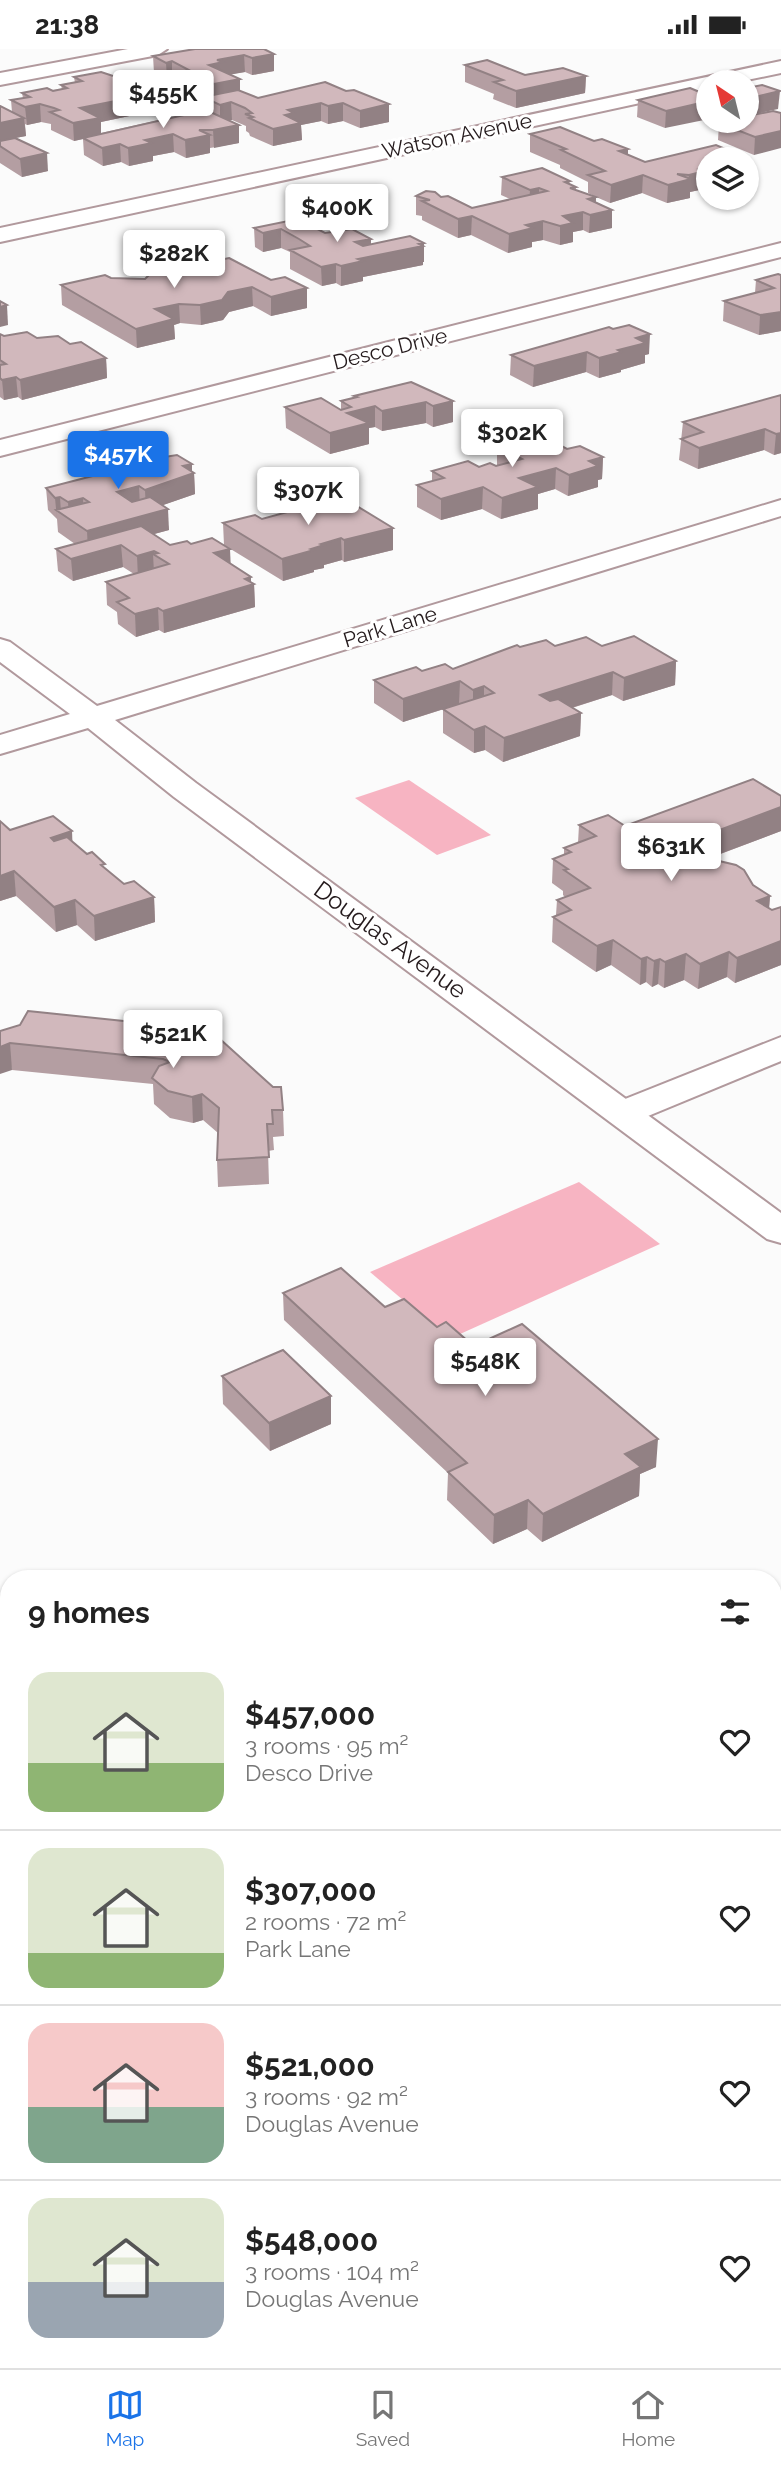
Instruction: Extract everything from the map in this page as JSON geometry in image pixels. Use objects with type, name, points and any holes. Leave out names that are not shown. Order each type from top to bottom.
[{"type":"street","points":[[0,79],[158,49]]},
{"type":"street","name":"Watson Avenue","points":[[0,235],[781,67]]},
{"type":"street","name":"Desco Drive","points":[[0,448],[781,250]]},
{"type":"street","name":"Park Lane","points":[[0,745],[781,508]]},
{"type":"street","name":"Douglas Avenue","points":[[0,648],[185,790],[781,1231]]},
{"type":"street","points":[[623,1113],[781,1048]]},
{"type":"shaded area","points":[[409,780],[491,835],[437,855],[355,798]]},
{"type":"shaded area","points":[[579,1182],[660,1244],[449,1339],[370,1272]]},
{"type":"building","points":[[195,49],[264,49],[274,54],[252,58],[244,55],[217,60],[223,62],[209,65],[240,79],[214,84],[184,71],[189,70],[172,61],[166,63],[153,56]]},
{"type":"building","points":[[487,60],[525,75],[563,68],[586,76],[516,91],[494,82],[503,80],[465,65]]},
{"type":"building","points":[[101,72],[113,76],[128,73],[167,91],[80,108],[100,118],[73,123],[50,112],[59,110],[54,108],[40,104],[25,107],[11,100],[30,97],[22,93],[47,88],[53,91],[67,88],[61,85],[82,81],[74,77]]},
{"type":"building","points":[[325,82],[389,104],[360,111],[343,103],[328,106],[321,103],[288,110],[294,113],[285,115],[301,123],[273,129],[249,118],[253,117],[245,114],[252,113],[245,108],[231,102],[220,105],[203,97],[238,90],[258,98]]},
{"type":"building","points":[[762,85],[780,91],[760,96]]},
{"type":"building","points":[[690,88],[696,91],[696,104],[666,111],[638,100]]},
{"type":"building","points":[[0,106],[24,118],[0,123]]},
{"type":"building","points":[[206,110],[239,125],[199,130],[210,135],[185,140],[173,134],[145,140],[152,143],[128,148],[120,144],[102,148],[83,138]]},
{"type":"building","points":[[773,111],[781,113],[781,131],[755,137],[745,133],[760,133],[760,114]]},
{"type":"building","points":[[560,127],[594,141],[602,139],[628,149],[619,151],[645,162],[696,150],[696,173],[677,174],[691,179],[668,185],[643,175],[611,185],[588,175],[605,171],[561,150],[566,149],[530,134]]},
{"type":"building","points":[[15,138],[47,153],[20,159],[0,146],[0,141]]},
{"type":"building","points":[[542,168],[570,181],[565,182],[576,187],[570,188],[596,197],[588,199],[612,210],[590,215],[583,212],[563,216],[573,223],[560,226],[543,221],[526,225],[533,228],[509,234],[472,216],[458,219],[422,201],[430,200],[416,196],[426,191],[435,192],[441,197],[448,196],[472,208],[547,191],[539,188],[530,190],[502,177]]},
{"type":"building","points":[[298,219],[325,233],[352,229],[371,239],[355,242],[363,246],[410,236],[424,243],[419,244],[423,246],[358,259],[363,261],[321,267],[290,250],[310,246],[299,239],[281,229],[263,233],[254,228]]},
{"type":"building","points":[[229,258],[271,280],[285,277],[307,288],[271,297],[252,287],[228,292],[222,300],[200,305],[179,304],[155,309],[174,319],[136,329],[61,285],[105,275],[111,278],[145,279],[149,275]]},
{"type":"building","points":[[781,275],[781,312],[760,315],[724,301],[774,288],[756,280]]},
{"type":"building","points":[[629,325],[650,334],[636,338],[646,343],[599,358],[587,352],[534,366],[511,355],[609,327],[613,329]]},
{"type":"building","points":[[27,332],[37,338],[58,336],[70,344],[81,342],[106,358],[20,380],[16,377],[2,380],[0,365],[6,364],[0,360],[0,334],[4,336]]},
{"type":"building","points":[[411,382],[453,401],[433,406],[426,402],[382,411],[375,406],[347,413],[369,423],[330,433],[285,407],[321,398],[341,410],[351,407],[341,401]]},
{"type":"building","points":[[781,395],[781,433],[776,434],[765,429],[699,448],[681,439],[703,432],[683,422]]},
{"type":"building","points":[[539,434],[567,449],[580,446],[603,457],[589,461],[598,466],[569,475],[556,468],[519,478],[538,487],[502,498],[483,487],[441,499],[417,485],[444,478],[432,471],[468,461],[479,467],[490,463],[496,466],[522,459],[497,446]]},
{"type":"building","points":[[177,455],[192,464],[183,466],[194,473],[145,490],[139,486],[117,492],[132,502],[150,497],[168,509],[87,531],[56,510],[89,502],[83,498],[68,502],[60,497],[55,498],[46,488],[104,473],[91,465],[106,460],[113,459],[120,464]]},
{"type":"building","points":[[342,497],[393,528],[344,540],[341,538],[311,549],[314,550],[282,559],[223,523],[255,515],[262,519]]},
{"type":"building","points":[[141,526],[170,545],[187,541],[191,544],[212,538],[230,549],[214,553],[251,577],[245,579],[254,584],[163,611],[158,608],[135,614],[117,602],[129,598],[106,582],[169,564],[153,554],[158,553],[154,551],[137,556],[121,545],[71,559],[56,549]]},
{"type":"building","points":[[634,636],[676,661],[624,678],[613,672],[540,695],[550,701],[558,699],[581,713],[504,738],[485,726],[474,730],[443,709],[494,693],[484,686],[473,690],[460,681],[403,699],[374,680],[416,667],[422,671],[445,664],[453,669],[517,645],[520,647],[546,640],[555,646],[586,637],[602,646]]},
{"type":"building","points":[[753,779],[781,796],[781,807],[693,840],[702,845],[694,848],[715,860],[736,865],[744,870],[753,885],[770,896],[757,901],[772,910],[781,907],[781,941],[737,958],[729,952],[700,964],[686,954],[665,962],[660,959],[654,961],[647,957],[641,959],[613,940],[597,946],[553,917],[571,910],[557,900],[590,888],[553,859],[571,852],[564,848],[596,836],[579,825],[608,815],[625,826]]},
{"type":"building","points":[[53,816],[72,831],[51,838],[54,841],[67,837],[87,854],[92,852],[105,864],[101,865],[124,884],[134,881],[154,897],[94,916],[75,900],[54,907],[14,871],[0,876],[0,821],[10,830]]},
{"type":"building","points":[[28,1011],[210,1030],[273,1087],[281,1087],[283,1110],[272,1110],[273,1124],[267,1124],[269,1157],[217,1160],[219,1108],[202,1094],[192,1097],[168,1091],[152,1078],[159,1066],[170,1062],[163,1059],[10,1043],[0,1047],[0,1031],[20,1025]]},
{"type":"building","points":[[341,1268],[385,1307],[404,1299],[437,1327],[446,1322],[477,1349],[495,1341],[491,1338],[522,1324],[658,1439],[625,1454],[641,1467],[543,1514],[528,1500],[494,1515],[448,1472],[467,1463],[283,1293]]},
{"type":"building","points":[[283,1350],[331,1396],[269,1423],[222,1376]]}]
